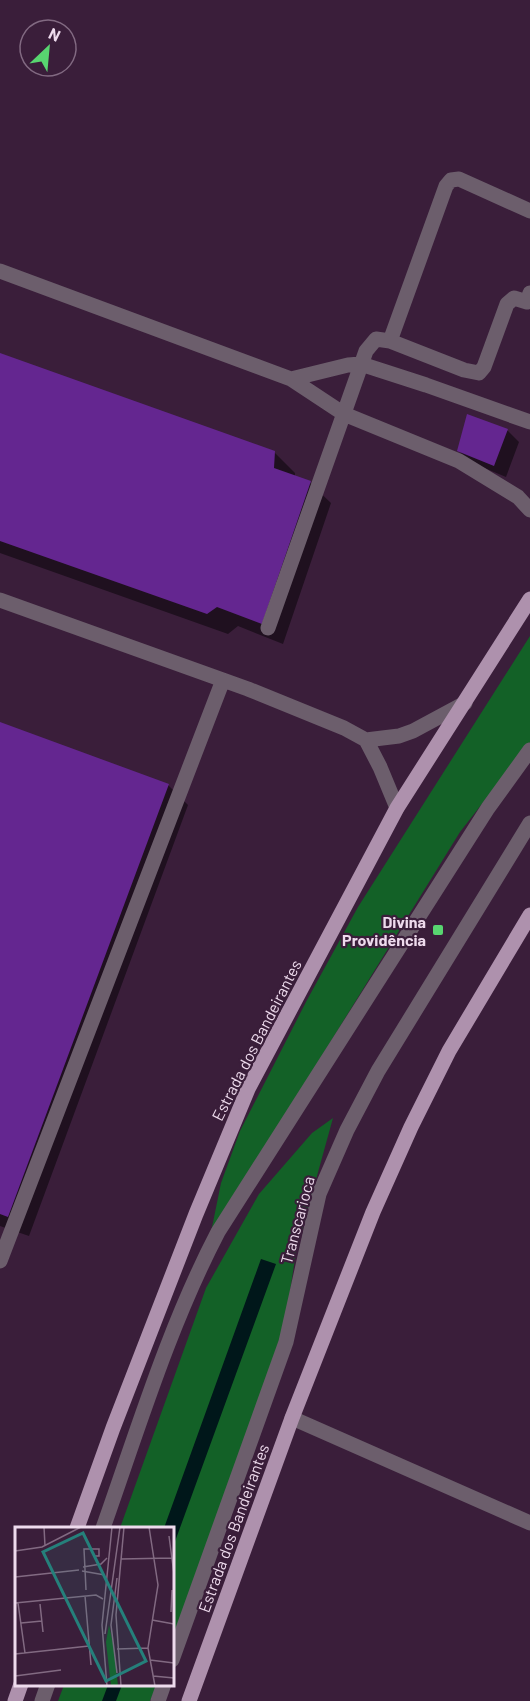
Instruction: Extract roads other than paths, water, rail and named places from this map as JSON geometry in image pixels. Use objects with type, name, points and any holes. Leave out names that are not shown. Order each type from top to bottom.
[{"type":"main road","name":"Estrada dos Bandeirantes","points":[[77,1527],[196,1214],[248,1089],[397,808],[530,599]]},
{"type":"main road","name":"Estrada dos Bandeirantes","points":[[189,1701],[292,1418],[373,1212],[411,1127],[449,1052],[530,915]]},
{"type":"main road","points":[[15,1701],[20,1686]]},
{"type":"street","points":[[390,341],[446,186],[451,180],[459,179],[530,211]]},
{"type":"street","points":[[0,272],[291,380],[344,414],[459,461],[518,497],[530,510]]},
{"type":"street","points":[[268,628],[366,351],[376,339],[390,341],[478,373],[484,367],[507,304],[514,298],[529,300]]},
{"type":"street","points":[[291,380],[348,365],[361,364],[530,422]]},
{"type":"street","points":[[0,600],[223,680],[344,728],[366,740],[397,808]]},
{"type":"street","points":[[0,1261],[3,1242],[223,680]]},
{"type":"street","points":[[366,740],[399,736],[465,703]]},
{"type":"street","points":[[103,1527],[177,1319],[218,1232],[488,808],[530,750]]},
{"type":"street","name":"Transcarioca","points":[[174,1654],[286,1342],[319,1194],[347,1130],[378,1071],[530,823]]},
{"type":"street","points":[[292,1418],[530,1523]]},
{"type":"street","points":[[42,1701],[47,1686]]},
{"type":"street","points":[[158,1701],[163,1686]]},
{"type":"place","name":"Divina Providência","points":[[438,930]]}]
